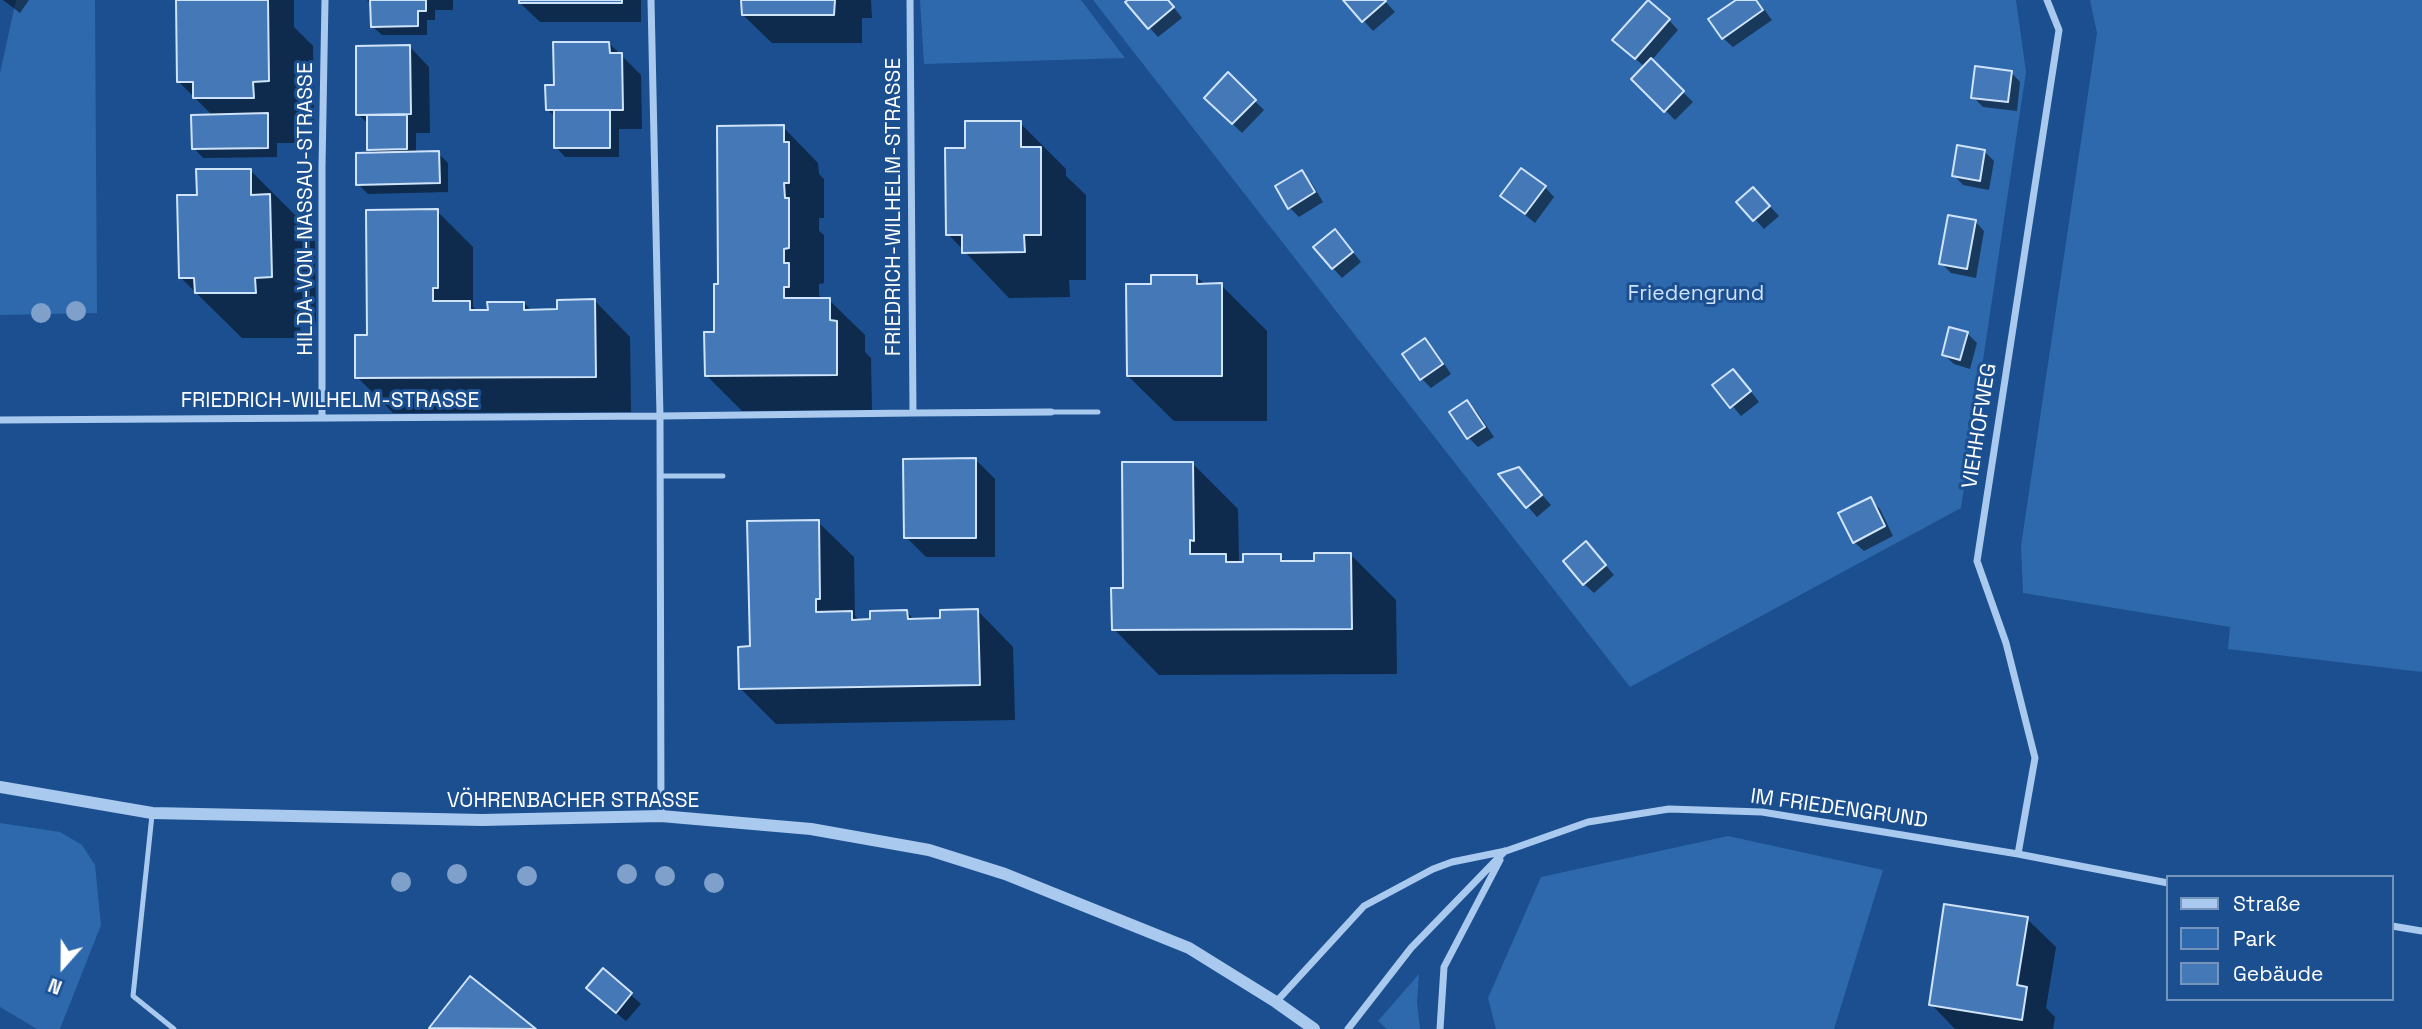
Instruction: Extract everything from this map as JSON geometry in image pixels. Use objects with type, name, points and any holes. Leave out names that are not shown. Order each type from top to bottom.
[{"type":"street","name":"HILDA-VON-NASSAU-STRASSE","points":[[322,418],[322,181],[326,0]]},
{"type":"street","points":[[651,0],[661,476],[661,817]]},
{"type":"street","name":"FRIEDRICH-WILHELM-STRASSE","points":[[911,0],[913,413]]},
{"type":"street","name":"VIEHHOFWEG","points":[[2018,854],[2035,758],[2006,643],[1977,561],[2059,30],[2047,0]]},
{"type":"street","name":"FRIEDRICH-WILHELM-STRASSE","points":[[0,420],[1051,412]]},
{"type":"street","name":"VÖHRENBACHER STRASSE","points":[[0,787],[152,813],[482,820],[661,817],[811,829],[929,850],[1005,874],[1189,948],[1314,1029]]},
{"type":"street","name":"IM FRIEDENGRUND","points":[[1276,1002],[1364,906],[1433,869],[1452,862],[1506,851],[1588,822],[1669,809],[1762,812],[2018,854],[2166,883]]},
{"type":"street","points":[[1440,1029],[1444,967],[1476,902],[1506,851]]},
{"type":"street","name":"IM FRIEDENGRUND","points":[[1348,1029],[1411,948],[1506,851]]},
{"type":"street","points":[[2394,926],[2422,931]]},
{"type":"lane","points":[[1051,412],[1098,412]]},
{"type":"lane","points":[[661,476],[723,476]]},
{"type":"lane","points":[[152,813],[132,996],[174,1029]]},
{"type":"green space","points":[[16,0],[95,0],[97,313],[0,315],[0,73]]},
{"type":"green space","points":[[920,0],[1081,0],[1125,58],[924,64]]},
{"type":"green space","name":"Friedengrund","points":[[1093,0],[2016,0],[2026,72],[1961,508],[1630,687]]},
{"type":"green space","points":[[2090,0],[2422,0],[2422,672],[2228,649],[2230,627],[2023,593],[2021,546],[2097,33]]},
{"type":"green space","points":[[0,823],[60,832],[82,845],[95,865],[101,925],[60,1029],[37,1029],[0,1007]]},
{"type":"green space","points":[[1728,836],[1883,870],[1834,1029],[1496,1029],[1488,998],[1541,877]]},
{"type":"green space","points":[[1419,974],[1417,1002],[1420,1029],[1387,1029],[1378,1021]]},
{"type":"building","points":[[176,0],[268,0],[269,81],[253,82],[254,98],[193,98],[193,82],[177,82]]},
{"type":"building","points":[[370,0],[426,0],[426,11],[418,11],[418,26],[371,27]]},
{"type":"building","points":[[519,0],[622,0],[622,3],[519,3]]},
{"type":"building","points":[[741,0],[835,0],[834,15],[742,15]]},
{"type":"building","points":[[1168,0],[1174,7],[1148,29],[1125,2]]},
{"type":"building","points":[[1343,0],[1385,0],[1386,1],[1362,22]]},
{"type":"building","points":[[1648,0],[1670,19],[1635,59],[1612,40]]},
{"type":"building","points":[[1736,0],[1756,0],[1763,10],[1722,39],[1708,19]]},
{"type":"building","points":[[553,42],[609,42],[610,53],[622,53],[623,110],[546,110],[545,85],[554,85]]},
{"type":"building","points":[[410,45],[411,114],[356,115],[356,46]]},
{"type":"building","points":[[1651,58],[1684,91],[1664,112],[1631,79]]},
{"type":"building","points":[[1975,66],[2012,71],[2008,102],[1971,98]]},
{"type":"building","points":[[1228,72],[1256,100],[1232,124],[1204,98]]},
{"type":"building","points":[[554,110],[610,110],[610,148],[554,148]]},
{"type":"building","points":[[268,113],[268,148],[192,149],[191,115]]},
{"type":"building","points":[[367,115],[407,115],[407,149],[367,150]]},
{"type":"building","points":[[965,121],[1021,121],[1021,147],[1041,147],[1041,235],[1024,235],[1025,252],[962,253],[962,235],[946,235],[945,148],[965,148]]},
{"type":"building","points":[[784,125],[784,142],[789,142],[789,183],[784,183],[785,198],[789,198],[789,248],[784,249],[784,263],[789,263],[789,287],[784,287],[784,298],[830,298],[830,320],[837,321],[837,375],[705,376],[704,332],[714,332],[714,284],[718,284],[717,126]]},
{"type":"building","points":[[1957,145],[1985,150],[1980,181],[1952,176]]},
{"type":"building","points":[[439,151],[440,183],[356,185],[356,153]]},
{"type":"building","points":[[1521,168],[1546,186],[1525,214],[1500,196]]},
{"type":"building","points":[[196,169],[251,169],[251,195],[270,194],[272,277],[255,278],[256,293],[195,293],[194,278],[179,278],[177,195],[197,195]]},
{"type":"building","points":[[1302,170],[1315,192],[1288,209],[1275,186]]},
{"type":"building","points":[[1753,187],[1770,206],[1753,221],[1736,202]]},
{"type":"building","points":[[438,209],[438,288],[433,288],[433,301],[470,301],[470,310],[488,310],[487,302],[524,302],[524,310],[557,309],[557,300],[595,299],[596,377],[355,378],[355,335],[367,335],[366,210]]},
{"type":"building","points":[[1948,215],[1976,220],[1967,269],[1939,264]]},
{"type":"building","points":[[1335,229],[1353,252],[1332,269],[1313,247]]},
{"type":"building","points":[[1151,275],[1197,275],[1197,284],[1222,283],[1222,376],[1127,376],[1126,284],[1151,284]]},
{"type":"building","points":[[1949,327],[1968,332],[1960,360],[1942,355]]},
{"type":"building","points":[[1425,338],[1443,364],[1420,380],[1402,354]]},
{"type":"building","points":[[1733,369],[1751,391],[1730,408],[1712,385]]},
{"type":"building","points":[[1467,400],[1485,427],[1467,439],[1449,412]]},
{"type":"building","points":[[976,458],[976,538],[904,538],[903,459]]},
{"type":"building","points":[[1122,462],[1193,462],[1194,541],[1190,540],[1190,554],[1226,554],[1226,562],[1243,562],[1243,554],[1281,554],[1281,561],[1314,561],[1314,553],[1351,553],[1352,629],[1112,630],[1111,588],[1123,588]]},
{"type":"building","points":[[1519,467],[1542,495],[1526,508],[1498,474]]},
{"type":"building","points":[[1871,497],[1885,526],[1853,543],[1838,513]]},
{"type":"building","points":[[819,520],[820,599],[816,599],[816,612],[852,611],[852,620],[870,619],[870,611],[907,610],[908,619],[940,618],[940,610],[978,609],[980,685],[739,689],[738,647],[750,646],[747,521]]},
{"type":"building","points":[[1586,541],[1606,565],[1583,585],[1563,561]]},
{"type":"building","points":[[1944,904],[2028,917],[2017,985],[2027,987],[2022,1020],[1929,1005]]},
{"type":"building","points":[[603,968],[632,993],[616,1013],[586,988]]},
{"type":"building","points":[[470,976],[536,1029],[429,1028]]}]
